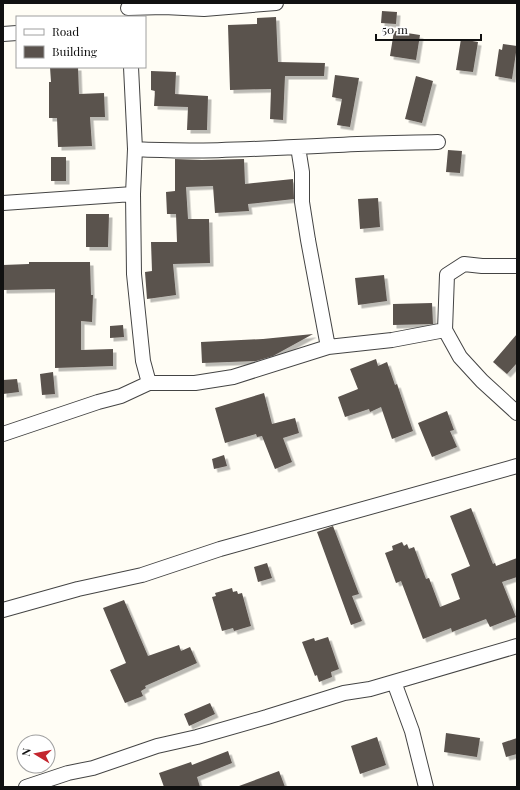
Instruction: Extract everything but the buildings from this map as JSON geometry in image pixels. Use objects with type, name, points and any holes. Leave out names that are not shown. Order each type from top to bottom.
[{"type":"street","points":[[128,9],[164,7],[204,9],[276,3]]},
{"type":"street","points":[[3,34],[16,33]]},
{"type":"street","points":[[131,68],[135,150],[133,194],[134,274],[143,361],[149,383]]},
{"type":"street","points":[[135,150],[233,150],[438,142]]},
{"type":"street","points":[[298,148],[302,172],[302,202],[328,347]]},
{"type":"street","points":[[3,203],[133,194]]},
{"type":"street","points":[[517,266],[482,266],[464,264],[447,275],[446,330],[460,357],[517,413]]},
{"type":"street","points":[[3,434],[98,402],[121,396],[149,383],[195,383],[233,377],[328,347],[392,340],[446,330]]},
{"type":"street","points":[[3,610],[78,589],[142,575],[220,549],[517,466]]},
{"type":"street","points":[[26,787],[68,773],[93,768],[157,746],[197,737],[344,693],[370,689],[517,646]]},
{"type":"street","points":[[394,682],[412,731],[426,787]]}]
